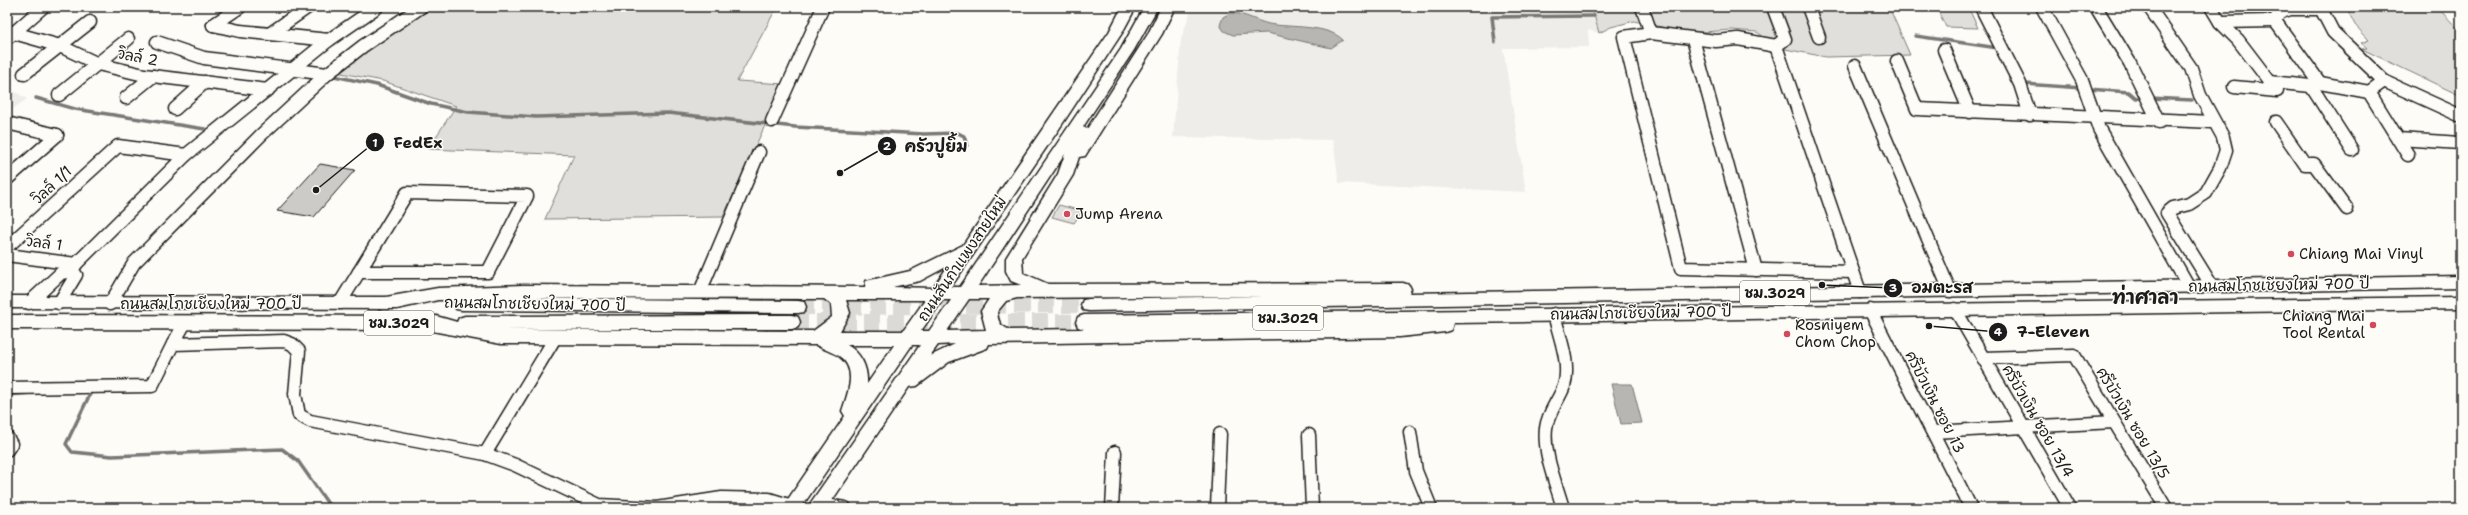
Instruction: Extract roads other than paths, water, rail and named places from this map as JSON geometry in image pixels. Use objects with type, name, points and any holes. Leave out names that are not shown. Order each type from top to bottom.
[{"type":"main road","name":"ถนนสันกำแพงสายใหม่","points":[[791,507],[939,294],[1111,39],[1129,7]]},
{"type":"main road","name":"ถนนสันกำแพงสายใหม่","points":[[817,506],[966,293],[1089,108],[1142,25],[1151,7]]},
{"type":"main road","points":[[1142,25],[1163,7]]},
{"type":"main road","points":[[1058,290],[1030,283],[1017,277],[1014,271],[1014,258],[1065,175],[1132,72],[1168,7]]},
{"type":"main road","points":[[1065,175],[1089,108]]},
{"type":"main road","points":[[825,292],[891,283],[914,277],[951,259],[970,246]]},
{"type":"main road","name":"ถนนสมโภชเชียงใหม่ 700 ปี","points":[[1090,305],[2461,282]]},
{"type":"main road","points":[[386,303],[414,297],[446,294],[523,291],[939,294],[1058,290],[1377,288],[1439,290],[1490,298]]},
{"type":"main road","points":[[1005,335],[994,331],[990,326],[989,311],[1000,297],[1018,291]]},
{"type":"main road","points":[[814,338],[832,329],[841,318],[842,312],[838,300],[825,292]]},
{"type":"main road","name":"ถนนสมโภชเชียงใหม่ 700 ปี","points":[[7,302],[110,304],[386,303],[798,307]]},
{"type":"main road","name":"ถนนสมโภชเชียงใหม่ 700 ปี","points":[[1084,322],[1554,314],[2461,303]]},
{"type":"main road","points":[[426,323],[502,337],[934,338],[1005,335],[1400,330],[1444,326],[1492,315]]},
{"type":"main road","name":"ถนนสมโภชเชียงใหม่ 700 ปี","points":[[7,322],[792,322]]},
{"type":"main road","points":[[888,406],[918,374],[954,351],[1005,335]]},
{"type":"main road","points":[[814,338],[844,350],[856,362],[859,369],[860,380],[857,395],[846,426]]},
{"type":"street","points":[[9,34],[43,7]]},
{"type":"street","points":[[240,7],[214,25],[240,31],[329,40]]},
{"type":"street","points":[[271,33],[308,7]]},
{"type":"street","points":[[29,303],[62,274],[74,267],[186,155],[329,40],[377,7]]},
{"type":"street","points":[[110,304],[134,263],[261,135],[327,74],[363,46],[421,7]]},
{"type":"street","points":[[772,121],[823,7]]},
{"type":"street","points":[[1642,7],[1651,33]]},
{"type":"street","points":[[1773,7],[1785,39],[1776,46],[1738,39],[1693,39],[1651,33],[1624,37],[1681,268],[1853,272]]},
{"type":"street","points":[[1808,7],[1819,37]]},
{"type":"street","points":[[1981,7],[2020,84],[2030,115]]},
{"type":"street","points":[[2042,7],[2085,89],[2094,118],[2189,287]]},
{"type":"street","points":[[2096,7],[2121,43],[2158,122]]},
{"type":"street","points":[[2149,7],[2191,68],[2200,95],[2213,122],[2223,137],[2226,150],[2220,168],[2206,193],[2189,204],[2173,208],[2167,213],[2212,286]]},
{"type":"street","points":[[2211,7],[2220,22],[2242,45],[2277,91],[2234,87]]},
{"type":"street","points":[[2270,7],[2352,150]]},
{"type":"street","points":[[2220,22],[2277,17],[2290,9],[2321,8],[2333,32],[2368,68],[2384,81],[2461,116]]},
{"type":"street","points":[[24,74],[90,22]]},
{"type":"street","name":"วิลล์ 2","points":[[9,34],[60,46],[98,64],[153,76],[268,90]]},
{"type":"street","points":[[60,95],[128,39]]},
{"type":"street","points":[[1693,39],[1756,270]]},
{"type":"street","points":[[157,42],[204,58],[327,74]]},
{"type":"street","points":[[1776,46],[1860,292]]},
{"type":"street","points":[[1944,50],[1970,112]]},
{"type":"street","points":[[1897,61],[1917,109],[2158,122],[2213,122]]},
{"type":"street","points":[[1855,66],[1950,290]]},
{"type":"street","points":[[126,98],[153,76]]},
{"type":"street","points":[[2270,82],[2315,84],[2369,92],[2384,81]]},
{"type":"street","points":[[175,109],[206,82]]},
{"type":"street","points":[[2369,92],[2408,155]]},
{"type":"street","points":[[2276,122],[2304,164],[2314,164],[2347,209]]},
{"type":"street","points":[[7,123],[57,135],[7,179]]},
{"type":"street","points":[[2398,139],[2461,143]]},
{"type":"street","name":"วิลล์ 1/1","points":[[7,247],[118,146],[186,155]]},
{"type":"street","points":[[700,292],[759,152]]},
{"type":"street","points":[[340,303],[358,272],[407,193],[526,196],[488,272],[358,272]]},
{"type":"street","name":"วิลล์ 1","points":[[7,255],[74,267]]},
{"type":"street","points":[[59,303],[76,275],[74,267]]},
{"type":"street","name":"ศรีบัวเงิน ซอย 13/4","points":[[1955,309],[2070,508]]},
{"type":"street","name":"ศรีบัวเงิน ซอย 13","points":[[1870,310],[1971,508]]},
{"type":"street","points":[[1554,314],[1567,373],[1565,386],[1553,405],[1545,432],[1551,469],[1563,508]]},
{"type":"street","points":[[7,388],[152,386],[185,322]]},
{"type":"street","points":[[233,343],[245,323]]},
{"type":"street","points":[[485,454],[555,338]]},
{"type":"street","points":[[173,344],[284,341],[292,344],[299,351],[299,364],[294,398],[296,407],[299,415],[310,421],[485,454],[515,465],[585,500],[599,505],[657,508],[722,498],[769,498],[791,507]]},
{"type":"street","name":"ศรีบัวเงิน ซอย 13/5","points":[[1983,358],[2074,355],[2166,508]]},
{"type":"street","points":[[1933,432],[2114,422]]},
{"type":"street","points":[[1410,432],[1416,471],[1431,508]]},
{"type":"street","points":[[1217,508],[1220,434]]},
{"type":"street","points":[[1309,434],[1312,508]]},
{"type":"street","points":[[7,437],[11,444],[7,450]]},
{"type":"street","points":[[1112,508],[1115,452]]},
{"type":"street","points":[[817,506],[844,508]]},
{"type":"waterway","points":[[1495,42],[1492,17],[1594,16]]},
{"type":"waterway","points":[[1916,36],[1998,48]]},
{"type":"waterway","points":[[334,76],[377,85],[431,104],[468,112],[536,117],[668,113],[795,127],[924,134],[958,133],[964,136],[967,145]]},
{"type":"waterway","points":[[2024,82],[2025,84],[2082,88]]},
{"type":"waterway","points":[[2088,89],[2129,92],[2136,98],[2144,98]]},
{"type":"waterway","points":[[36,98],[75,109],[205,129]]},
{"type":"waterway","points":[[2150,98],[2192,100]]},
{"type":"waterway","points":[[87,392],[91,392],[66,444],[72,452],[112,456],[282,449],[298,461],[331,508]]},
{"type":"waterway","points":[[7,395],[31,393]]},
{"type":"tunnel","points":[[798,307],[1089,305]]},
{"type":"tunnel","points":[[792,322],[1084,322]]},
{"type":"place","name":"ครัวปูยิ้ม","points":[[840,173]]},
{"type":"place","name":"FedEx","points":[[316,190]]},
{"type":"place","name":"Jump Arena","points":[[1067,214]]},
{"type":"place","name":"Chiang Mai Vinyl","points":[[2291,254]]},
{"type":"place","name":"อมตะรส","points":[[1822,285]]},
{"type":"place","name":"Chiang Mai Tool Rental","points":[[2373,325]]},
{"type":"place","name":"7-Eleven","points":[[1929,326]]},
{"type":"place","name":"Rosniyem Chom Chop","points":[[1787,334]]},
{"type":"district","name":"ท่าศาลา","points":[[2145,297]]}]
